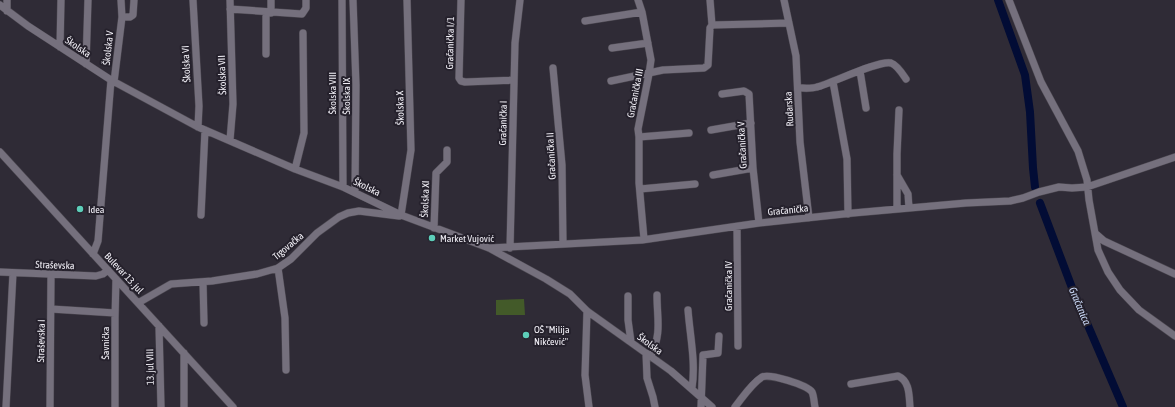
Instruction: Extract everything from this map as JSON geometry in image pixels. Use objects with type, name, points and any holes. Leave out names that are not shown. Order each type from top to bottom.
[{"type":"street","points":[[6,0],[7,11]]},
{"type":"street","points":[[60,47],[61,0]]},
{"type":"street","points":[[86,64],[88,0]]},
{"type":"street","name":"Školska V","points":[[93,254],[98,241],[112,81],[122,16],[121,0]]},
{"type":"street","points":[[122,16],[130,17],[133,15],[134,0]]},
{"type":"street","name":"Školska VI","points":[[193,0],[199,106],[202,129],[201,215]]},
{"type":"street","name":"Školska VII","points":[[230,0],[234,104],[230,140]]},
{"type":"street","points":[[266,54],[271,0]]},
{"type":"street","points":[[230,9],[302,14],[306,8],[306,0]]},
{"type":"street","name":"Školska VIII","points":[[342,0],[343,187]]},
{"type":"street","name":"Školska IX","points":[[353,0],[356,85],[355,192]]},
{"type":"street","name":"Školska X","points":[[401,215],[411,150],[407,0]]},
{"type":"street","name":"Gračanička I/1","points":[[461,0],[459,78],[461,81],[465,82],[514,80]]},
{"type":"street","name":"Gračanička I","points":[[510,248],[515,43],[520,0]]},
{"type":"street","name":"Gračanička III","points":[[638,0],[642,12],[651,60],[638,129],[640,190],[644,239]]},
{"type":"street","points":[[611,81],[663,70],[704,68],[708,65],[710,28],[712,24],[710,0]]},
{"type":"street","name":"Rudarska","points":[[784,0],[796,56],[800,142],[809,218]]},
{"type":"street","points":[[1009,0],[1041,82],[1078,151],[1087,180],[1088,200],[1098,250],[1108,272],[1120,290],[1139,310],[1175,336]]},
{"type":"street","name":"Školska","points":[[0,5],[112,81],[202,129],[295,169],[355,192],[401,215],[489,248],[546,279],[570,294],[587,311],[692,388],[712,407]]},
{"type":"street","points":[[585,21],[642,12]]},
{"type":"street","points":[[712,24],[790,23]]},
{"type":"street","points":[[295,169],[304,133],[303,33]]},
{"type":"street","points":[[612,48],[648,43]]},
{"type":"street","points":[[798,88],[815,88],[880,64],[887,63],[892,64],[906,78]]},
{"type":"street","name":"Gračanička II","points":[[553,68],[562,165],[563,244]]},
{"type":"street","points":[[860,71],[866,108]]},
{"type":"street","points":[[833,82],[847,159],[848,214]]},
{"type":"street","name":"Gračanička V","points":[[722,94],[748,92],[750,96],[753,168],[759,223]]},
{"type":"street","points":[[897,209],[899,110]]},
{"type":"street","points":[[711,130],[751,123]]},
{"type":"street","points":[[639,137],[689,133]]},
{"type":"street","name":"Školska XI","points":[[434,228],[436,172],[447,162],[448,150]]},
{"type":"street","name":"Bulevar 13. jul","points":[[0,152],[233,407]]},
{"type":"street","name":"Gračanička","points":[[489,248],[510,248],[644,239],[759,223],[897,209],[1010,201],[1059,187],[1087,187],[1175,157]]},
{"type":"street","points":[[713,175],[753,168]]},
{"type":"street","points":[[897,175],[908,194],[909,208]]},
{"type":"street","points":[[640,190],[695,184]]},
{"type":"street","name":"Trgovačka","points":[[138,303],[171,284],[203,282],[257,274],[278,268],[291,259],[317,233],[339,217],[348,213],[359,211],[393,216],[401,215]]},
{"type":"street","name":"Gračanička IV","points":[[737,227],[738,346]]},
{"type":"street","points":[[1096,234],[1104,241],[1175,274]]},
{"type":"street","points":[[278,268],[285,318],[286,370]]},
{"type":"street","name":"Straševska","points":[[0,272],[96,276],[103,274],[108,270]]},
{"type":"street","points":[[6,407],[13,273]]},
{"type":"street","name":"Straševska I","points":[[50,407],[51,275]]},
{"type":"street","name":"Šavnička","points":[[115,407],[116,278]]},
{"type":"street","points":[[203,282],[204,323]]},
{"type":"street","points":[[655,407],[647,378],[649,355],[657,343],[659,326],[657,295]]},
{"type":"street","points":[[628,296],[628,320],[631,342]]},
{"type":"street","points":[[51,309],[115,313]]},
{"type":"street","points":[[688,310],[691,348],[694,364],[692,388]]},
{"type":"street","points":[[587,311],[585,375],[590,407]]},
{"type":"street","name":"13. jul VIII","points":[[159,326],[161,407]]},
{"type":"street","points":[[701,407],[702,355],[718,353],[719,336]]},
{"type":"street","points":[[184,353],[184,407]]},
{"type":"street","points":[[735,407],[760,379],[764,376],[768,376],[792,382],[811,390],[815,407]]},
{"type":"street","points":[[851,384],[898,376],[901,377],[906,381],[910,407]]},
{"type":"green space","points":[[524,299],[525,315],[496,315],[496,300]]},
{"type":"waterway","name":"Gračanica","points":[[998,0],[1025,75],[1030,112],[1035,187]]},
{"type":"waterway","name":"Gračanica","points":[[1040,203],[1074,293],[1123,407]]},
{"type":"place","name":"Idea","points":[[80,209]]},
{"type":"place","name":"Market Vujović","points":[[432,238]]},
{"type":"place","name":"OŠ \"Milija Nikčević\"","points":[[526,335]]}]
